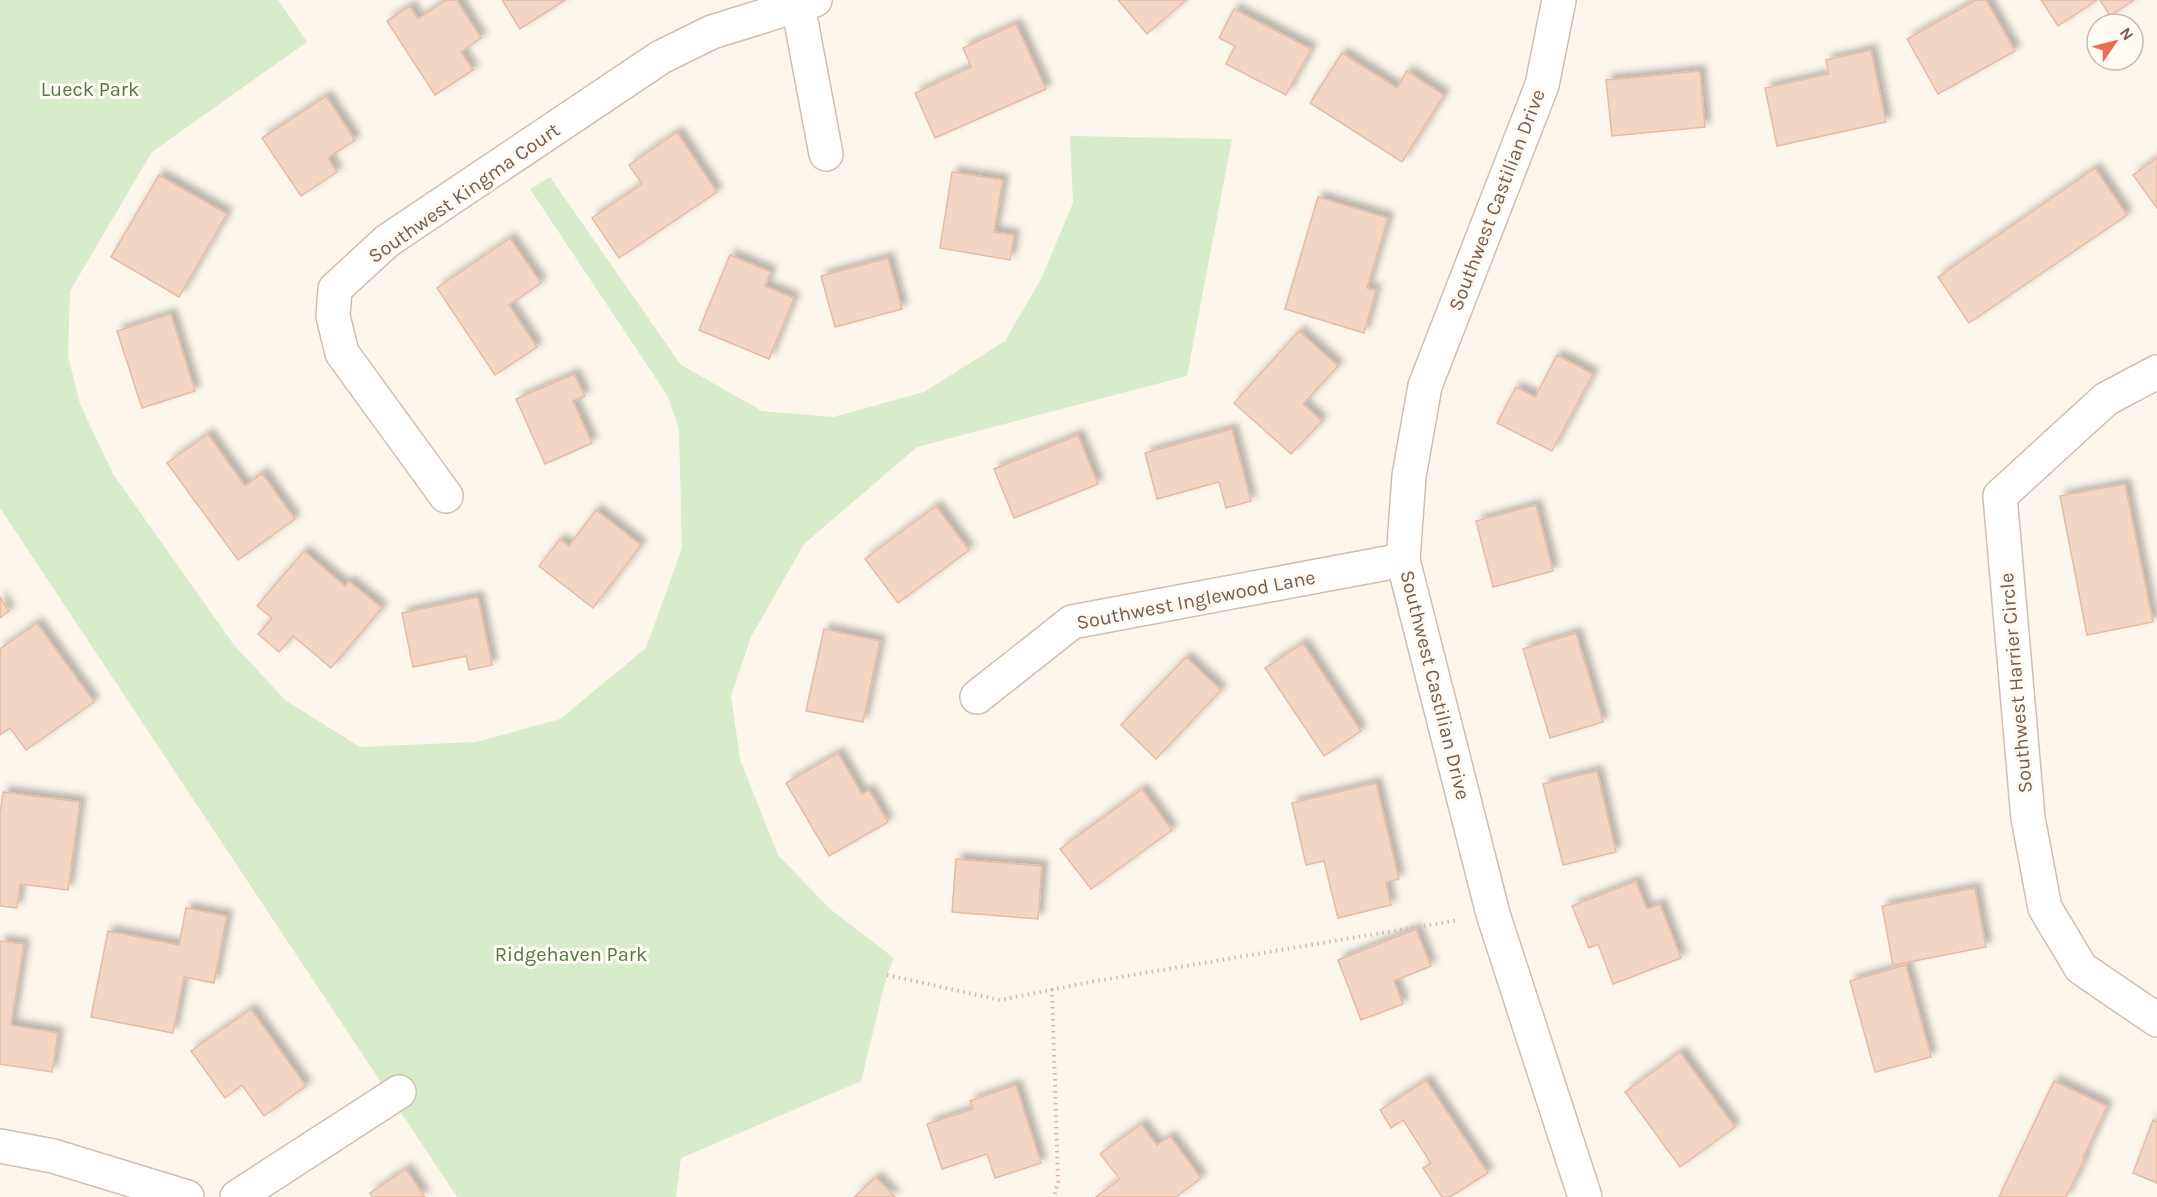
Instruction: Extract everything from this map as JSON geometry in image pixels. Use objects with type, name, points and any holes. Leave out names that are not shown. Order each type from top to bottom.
[{"type":"street","name":"Southwest Castilian Drive","points":[[1559,0],[1542,85],[1425,386],[1409,476],[1403,560],[1492,914],[1585,1197]]},
{"type":"street","points":[[807,2],[826,154]]},
{"type":"street","name":"Southwest Kingma Court","points":[[446,496],[342,353],[333,316],[334,289],[387,241],[661,57],[712,32],[807,2]]},
{"type":"street","name":"Southwest Harrier Circle","points":[[2157,372],[2106,399],[2000,496],[2028,818],[2046,908],[2081,968],[2157,1020]]},
{"type":"street","name":"Southwest Inglewood Lane","points":[[977,697],[1072,622],[1403,560]]},
{"type":"street","points":[[237,1197],[399,1092]]},
{"type":"street","points":[[0,1146],[52,1156],[187,1197]]},
{"type":"path","points":[[887,975],[1000,1000],[1052,989],[1492,914]]},
{"type":"path","points":[[1052,989],[1058,1182],[1054,1197]]},
{"type":"green space","name":"Ridgehaven Park","points":[[0,0],[278,0],[307,42],[152,152],[70,291],[68,356],[80,404],[113,474],[234,645],[285,700],[360,747],[476,742],[560,719],[646,648],[682,548],[679,429],[667,395],[530,189],[550,177],[681,365],[762,411],[833,417],[924,392],[1005,341],[1041,279],[1073,203],[1070,136],[1232,139],[1187,376],[917,447],[804,544],[751,637],[731,696],[740,759],[778,855],[830,909],[894,958],[887,975],[861,1081],[681,1158],[676,1197],[457,1197],[0,508]]},
{"type":"building","points":[[446,0],[457,0],[481,38],[461,52],[473,70],[435,95],[387,21],[410,6],[418,19]]},
{"type":"building","points":[[502,0],[565,0],[520,29]]},
{"type":"building","points":[[1118,0],[1186,0],[1147,34]]},
{"type":"building","points":[[1976,0],[1986,0],[2015,51],[1938,94],[1907,39]]},
{"type":"building","points":[[2041,0],[2097,0],[2058,26]]},
{"type":"building","points":[[2100,0],[2134,0],[2116,12],[2108,12]]},
{"type":"building","points":[[1234,9],[1311,49],[1286,95],[1226,64],[1235,46],[1219,38]]},
{"type":"building","points":[[1016,24],[1046,89],[935,138],[915,93],[971,67],[963,48]]},
{"type":"building","points":[[1871,50],[1886,122],[1777,146],[1765,88],[1829,74],[1826,60]]},
{"type":"building","points":[[1342,53],[1397,88],[1407,71],[1444,95],[1402,162],[1310,103]]},
{"type":"building","points":[[1700,71],[1705,127],[1612,136],[1606,80]]},
{"type":"building","points":[[326,96],[355,140],[328,158],[337,172],[301,196],[262,138]]},
{"type":"building","points":[[677,132],[717,192],[619,258],[592,218],[642,184],[629,165]]},
{"type":"building","points":[[2157,158],[2157,208],[2133,175]]},
{"type":"building","points":[[2095,168],[2127,215],[1969,323],[1938,277]]},
{"type":"building","points":[[952,172],[1003,180],[994,232],[1014,235],[1010,260],[940,248]]},
{"type":"building","points":[[159,175],[227,214],[179,297],[111,257]]},
{"type":"building","points":[[1318,197],[1388,218],[1367,288],[1376,290],[1364,333],[1285,309]]},
{"type":"building","points":[[510,238],[541,283],[509,305],[537,347],[495,375],[437,288]]},
{"type":"building","points":[[730,255],[771,272],[765,286],[794,298],[769,359],[699,330]]},
{"type":"building","points":[[888,258],[902,309],[835,327],[821,276]]},
{"type":"building","points":[[171,314],[195,391],[142,408],[117,331]]},
{"type":"building","points":[[1299,331],[1338,366],[1303,404],[1322,421],[1291,454],[1234,403]]},
{"type":"building","points":[[1557,355],[1593,374],[1552,451],[1497,423],[1516,387],[1535,397]]},
{"type":"building","points":[[574,374],[585,396],[573,401],[592,443],[545,464],[516,399]]},
{"type":"building","points":[[1232,429],[1251,501],[1226,508],[1219,482],[1157,499],[1145,453]]},
{"type":"building","points":[[208,434],[245,486],[262,473],[295,519],[238,560],[167,463]]},
{"type":"building","points":[[1078,435],[1098,484],[1014,518],[994,469]]},
{"type":"building","points":[[2125,484],[2153,622],[2087,635],[2060,496]]},
{"type":"building","points":[[1536,505],[1553,571],[1493,587],[1476,521]]},
{"type":"building","points":[[936,506],[969,550],[898,603],[865,559]]},
{"type":"building","points":[[596,510],[641,545],[593,608],[539,566],[560,539],[569,546]]},
{"type":"building","points":[[304,551],[345,586],[349,581],[382,608],[331,668],[293,636],[279,652],[258,634],[272,618],[257,606]]},
{"type":"building","points":[[0,597],[9,611],[0,618]]},
{"type":"building","points":[[478,597],[492,665],[469,670],[466,656],[413,667],[402,613]]},
{"type":"building","points":[[37,623],[94,702],[26,750],[10,728],[0,735],[0,649]]},
{"type":"building","points":[[824,629],[880,641],[863,722],[806,711]]},
{"type":"building","points":[[1576,633],[1603,722],[1550,738],[1523,649]]},
{"type":"building","points":[[1303,643],[1361,731],[1324,756],[1265,668]]},
{"type":"building","points":[[1186,657],[1221,690],[1156,759],[1121,725]]},
{"type":"building","points":[[838,753],[862,794],[869,790],[888,822],[829,856],[786,783]]},
{"type":"building","points":[[1597,771],[1616,852],[1563,865],[1543,784]]},
{"type":"building","points":[[1376,783],[1399,879],[1386,882],[1391,905],[1338,918],[1324,861],[1306,865],[1292,803]]},
{"type":"building","points":[[1142,789],[1172,830],[1091,889],[1060,849]]},
{"type":"building","points":[[3,792],[80,802],[68,890],[20,884],[17,908],[0,906],[0,815]]},
{"type":"building","points":[[956,859],[1042,866],[1038,919],[952,912]]},
{"type":"building","points":[[1636,881],[1647,909],[1660,904],[1681,958],[1613,984],[1598,944],[1589,948],[1572,906]]},
{"type":"building","points":[[1975,888],[1986,947],[1893,965],[1882,906]]},
{"type":"building","points":[[186,908],[227,916],[214,983],[184,977],[173,1033],[91,1017],[108,931],[179,945]]},
{"type":"building","points":[[1416,929],[1431,966],[1394,981],[1403,1004],[1361,1020],[1338,960]]},
{"type":"building","points":[[0,941],[24,944],[11,1025],[58,1033],[52,1072],[0,1064]]},
{"type":"building","points":[[1906,965],[1931,1057],[1875,1072],[1850,981]]},
{"type":"building","points":[[251,1009],[306,1086],[264,1116],[242,1085],[225,1098],[191,1051]]},
{"type":"building","points":[[1680,1052],[1735,1127],[1680,1167],[1625,1092]]},
{"type":"building","points":[[1426,1080],[1488,1173],[1450,1197],[1442,1197],[1423,1168],[1431,1163],[1403,1120],[1391,1128],[1380,1110]]},
{"type":"building","points":[[2054,1081],[2107,1106],[2083,1158],[2085,1158],[2066,1197],[1999,1197]]},
{"type":"building","points":[[1016,1085],[1041,1163],[995,1178],[987,1154],[942,1169],[927,1124],[973,1109],[970,1101]]},
{"type":"building","points":[[2153,1120],[2157,1122],[2157,1183],[2133,1173]]},
{"type":"building","points":[[1141,1124],[1157,1145],[1170,1136],[1201,1178],[1176,1197],[1096,1197],[1120,1179],[1100,1154]]},
{"type":"building","points":[[406,1169],[425,1197],[372,1197],[370,1193]]},
{"type":"building","points":[[876,1177],[895,1197],[854,1197]]},
{"type":"park label","name":"Lueck Park","points":[[90,89]]}]
